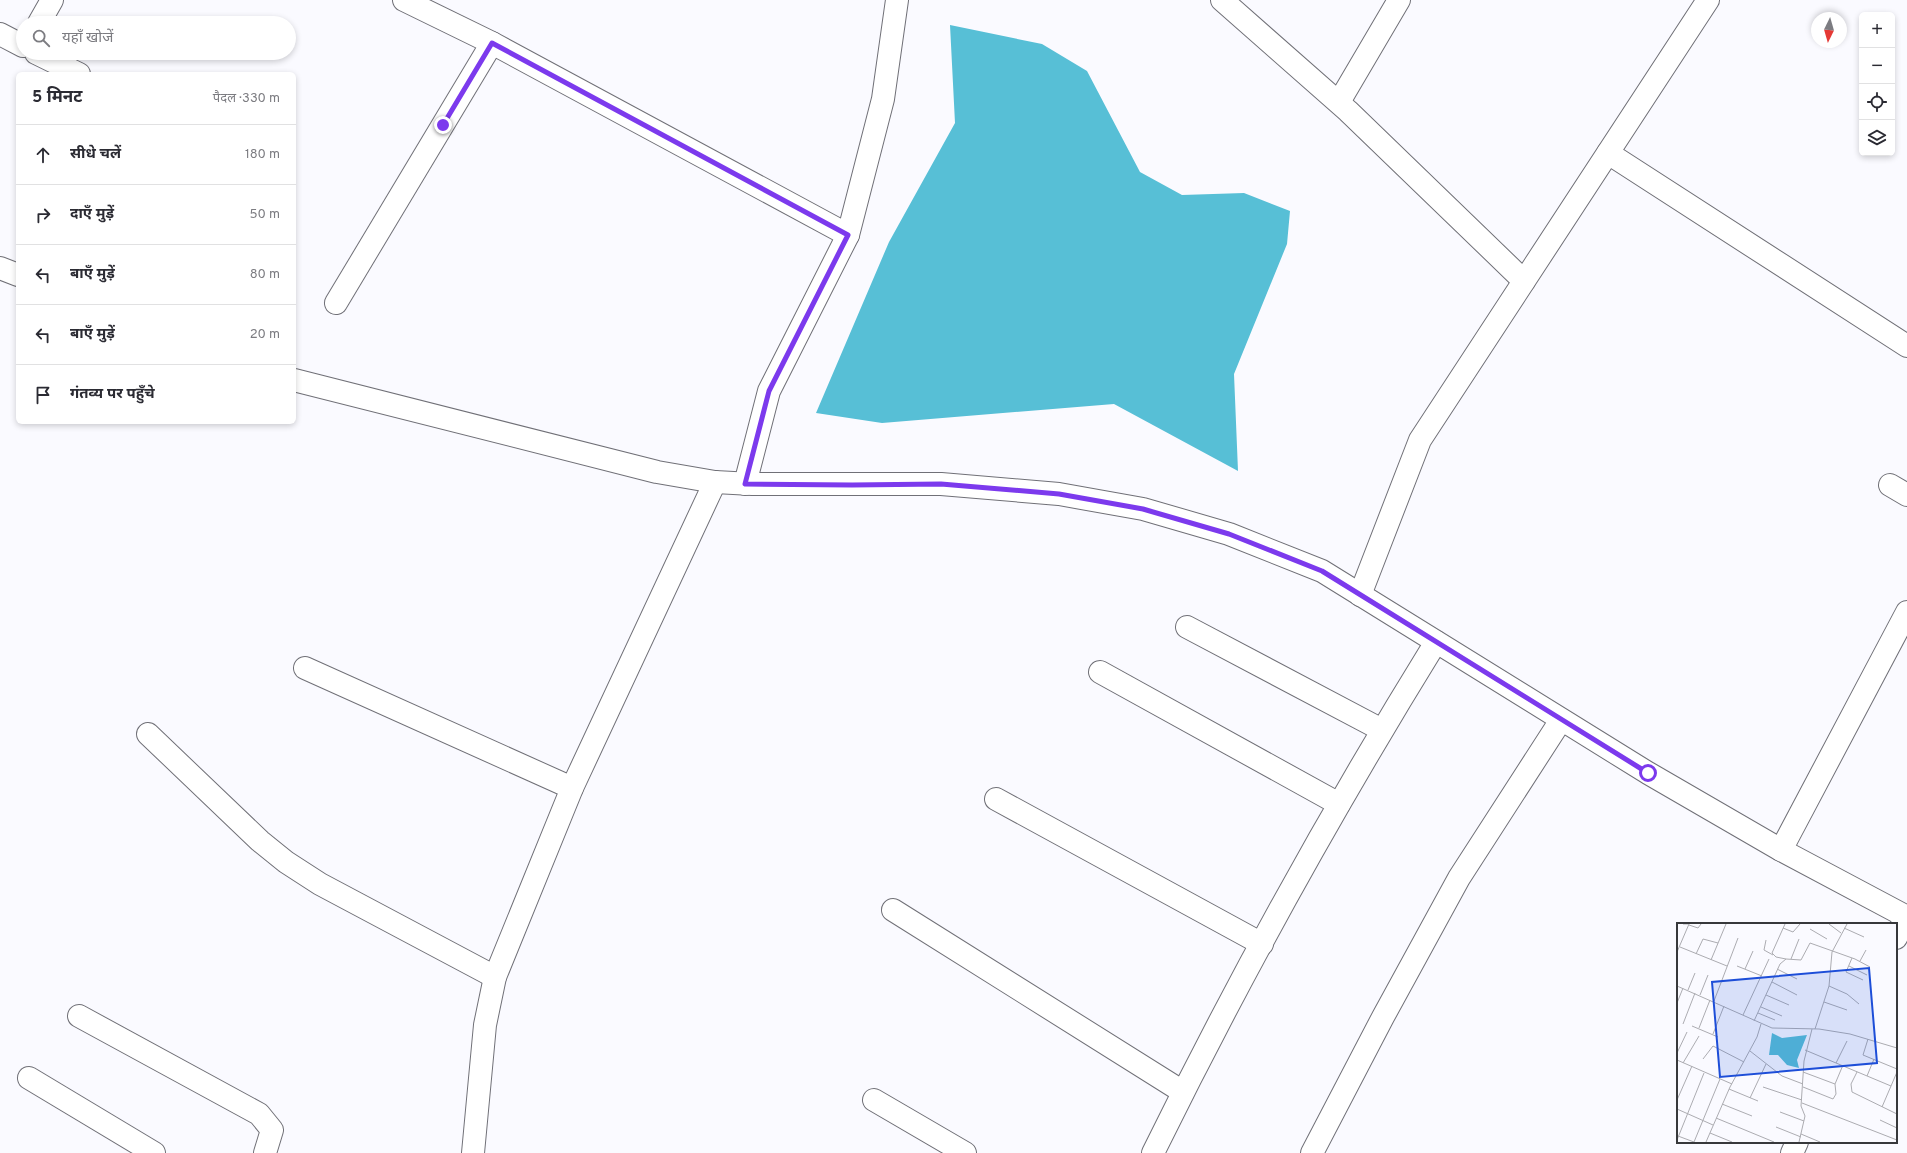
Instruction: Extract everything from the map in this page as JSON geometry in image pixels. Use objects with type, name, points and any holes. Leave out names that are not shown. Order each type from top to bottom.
[{"type":"street","points":[[44,16],[52,0]]},
{"type":"street","points":[[745,484],[769,391],[848,235],[883,98],[897,0]]},
{"type":"street","points":[[1222,0],[1339,102],[1524,281]]},
{"type":"street","points":[[1339,102],[1399,0]]},
{"type":"street","points":[[1360,595],[1420,440],[1708,0]]},
{"type":"street","points":[[412,2],[492,43],[848,235]]},
{"type":"street","points":[[0,34],[16,42]]},
{"type":"street","points":[[336,303],[492,43]]},
{"type":"street","points":[[50,60],[75,72]]},
{"type":"street","points":[[1608,153],[1907,346]]},
{"type":"street","points":[[0,268],[16,274]]},
{"type":"street","points":[[296,381],[657,472],[714,482],[745,484],[852,485],[941,484],[1059,494],[1143,509],[1229,534],[1322,571],[1648,773],[1781,850],[1907,917],[1897,936]]},
{"type":"street","points":[[473,1153],[485,1025],[494,978],[572,788],[714,482]]},
{"type":"street","points":[[1781,850],[1907,612]]},
{"type":"street","points":[[1187,627],[1382,730]]},
{"type":"street","points":[[1154,1153],[1183,1092],[1339,804],[1436,642]]},
{"type":"street","points":[[305,668],[572,788]]},
{"type":"street","points":[[1100,672],[1339,804]]},
{"type":"street","points":[[1312,1153],[1383,1017],[1459,878],[1561,720]]},
{"type":"street","points":[[148,734],[260,841],[286,862],[320,884],[494,978]]},
{"type":"street","points":[[996,799],[1262,944]]},
{"type":"street","points":[[893,910],[1183,1092]]},
{"type":"street","points":[[79,1016],[259,1114],[272,1130],[265,1153]]},
{"type":"street","points":[[29,1078],[154,1153]]},
{"type":"street","points":[[874,1100],[965,1153]]},
{"type":"street","points":[[1792,1153],[1797,1143]]},
{"type":"water","points":[[950,25],[1042,44],[1087,71],[1140,172],[1182,195],[1244,193],[1290,211],[1287,244],[1234,374],[1238,471],[1114,404],[882,423],[816,413],[889,242],[955,123]]},
{"type":"route","points":[[443,125],[492,43],[848,235],[769,391],[745,484],[941,484],[1059,494],[1143,509],[1229,534],[1322,571],[1648,773]]}]
